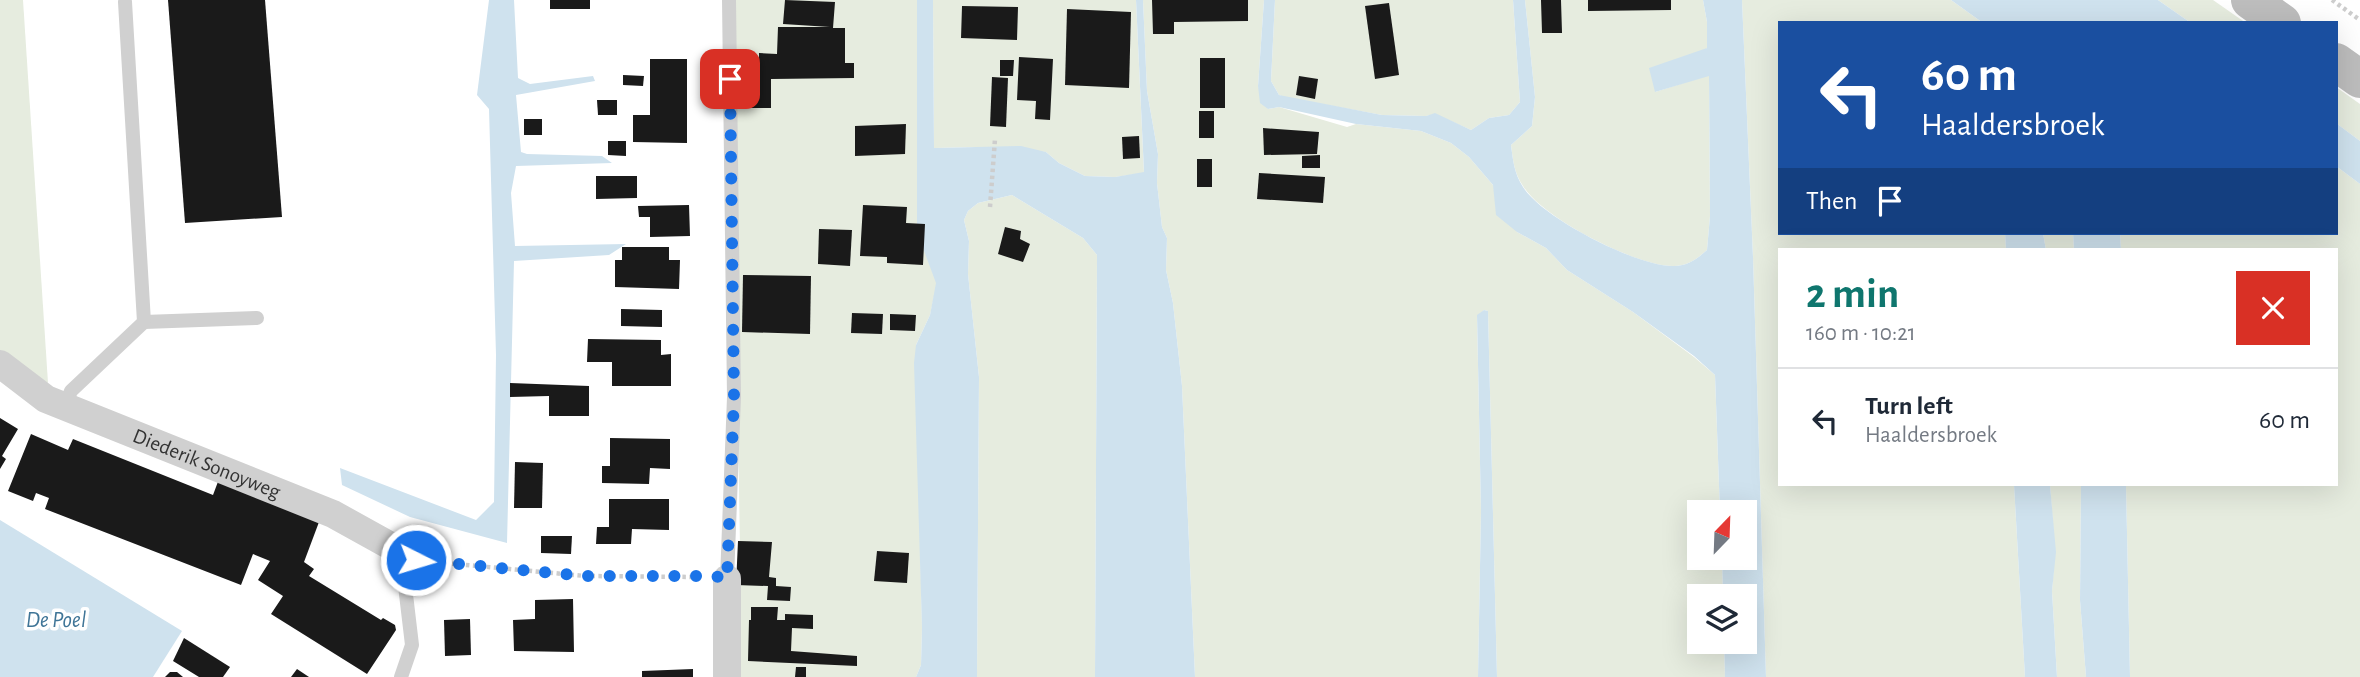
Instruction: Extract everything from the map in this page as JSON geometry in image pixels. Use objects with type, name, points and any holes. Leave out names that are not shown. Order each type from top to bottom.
[{"type":"main road","points":[[2250,0],[2279,21]]},
{"type":"main road","points":[[2338,63],[2360,79]]},
{"type":"street","name":"Diederik Sonoyweg","points":[[0,364],[46,399],[333,514],[416,560]]},
{"type":"street","points":[[727,579],[727,677]]},
{"type":"lane","points":[[727,579],[734,397],[729,0]]},
{"type":"lane","points":[[125,2],[144,322]]},
{"type":"lane","points":[[65,406],[71,391],[144,322],[257,318]]},
{"type":"lane","points":[[388,545],[405,586],[412,645],[401,677]]},
{"type":"path","points":[[2332,0],[2360,20]]},
{"type":"path","points":[[990,206],[995,139]]},
{"type":"path","points":[[416,560],[585,576],[714,576],[727,579]]},
{"type":"shaded area","points":[[0,0],[23,0],[48,383],[0,355]]},
{"type":"shaded area","points":[[731,0],[917,0],[917,232],[937,283],[930,315],[916,345],[922,628],[921,665],[916,677],[738,677],[740,548]]},
{"type":"shaded area","points":[[933,0],[1136,0],[1144,173],[1115,177],[1085,176],[1059,163],[1046,152],[977,147],[934,148]]},
{"type":"shaded area","points":[[1143,0],[1264,0],[1258,86],[1268,109],[1279,107],[1347,127],[1356,124],[1421,131],[1451,143],[1469,157],[1493,185],[1517,232],[1546,248],[1567,270],[1633,312],[1715,375],[1720,500],[1687,500],[1687,570],[1722,570],[1723,584],[1687,584],[1687,654],[1724,654],[1725,677],[1497,677],[1488,311],[1484,310],[1477,316],[1481,511],[1478,677],[1195,677],[1182,386],[1173,303],[1166,270],[1167,238],[1162,227],[1157,183],[1158,154],[1147,91]]},
{"type":"shaded area","points":[[1275,0],[1513,0],[1520,102],[1509,115],[1489,118],[1471,130],[1435,114],[1382,115],[1279,95],[1271,81]]},
{"type":"shaded area","points":[[1525,0],[1703,0],[1707,22],[1707,48],[1655,92],[1709,75],[1710,216],[1707,250],[1696,259],[1674,266],[1658,264],[1615,250],[1569,226],[1533,199],[1523,186],[1513,161],[1511,145],[1532,126],[1535,97]]},
{"type":"shaded area","points":[[1742,0],[1951,0],[1980,21],[1778,21],[1778,235],[2005,235],[2006,248],[1778,248],[1778,486],[2014,486],[2025,677],[1766,677]]},
{"type":"shaded area","points":[[2158,0],[2213,0],[2243,21],[2188,21]]},
{"type":"shaded area","points":[[2338,88],[2360,104],[2360,141],[2338,124]]},
{"type":"shaded area","points":[[2338,168],[2360,184],[2360,677],[2130,677],[2126,486],[2338,486],[2338,248],[2121,248],[2120,235],[2338,235]]},
{"type":"shaded area","points":[[1012,195],[1083,238],[1097,255],[1095,677],[977,677],[979,377],[968,274],[969,241],[964,220],[968,211],[978,203]]},
{"type":"shaded area","points":[[2043,235],[2073,235],[2074,248],[2046,248]]},
{"type":"shaded area","points":[[2050,486],[2081,486],[2080,600],[2086,677],[2057,677],[2052,591],[2055,552]]},
{"type":"water","points":[[489,0],[514,0],[518,78],[530,84],[593,76],[595,81],[516,95],[521,152],[602,156],[612,163],[516,166],[511,193],[515,246],[626,244],[609,255],[514,261],[507,543],[410,517],[342,485],[340,468],[476,520],[494,502],[496,355],[489,109],[477,95]]},
{"type":"water","points":[[917,0],[933,0],[934,148],[1021,146],[1046,152],[1059,163],[1085,176],[1115,177],[1144,172],[1136,0],[1143,0],[1147,91],[1158,154],[1157,183],[1162,227],[1167,238],[1166,270],[1173,303],[1182,386],[1195,677],[1095,677],[1097,255],[1083,238],[1012,195],[978,203],[968,211],[964,220],[969,241],[968,274],[979,377],[977,677],[916,677],[921,665],[922,628],[914,363],[916,345],[930,315],[936,283],[917,232]]},
{"type":"water","points":[[1264,0],[1275,0],[1271,81],[1279,95],[1382,115],[1426,116],[1435,113],[1471,130],[1489,118],[1509,115],[1520,102],[1513,0],[1525,0],[1535,97],[1532,126],[1511,145],[1514,166],[1523,187],[1550,213],[1615,250],[1658,264],[1684,265],[1707,250],[1710,216],[1709,76],[1655,92],[1649,68],[1707,48],[1707,22],[1703,0],[1742,0],[1766,677],[1725,677],[1724,654],[1757,654],[1757,584],[1723,584],[1722,570],[1757,570],[1757,500],[1720,500],[1715,375],[1694,356],[1633,312],[1567,270],[1546,248],[1517,232],[1496,215],[1493,185],[1469,157],[1451,143],[1421,131],[1356,124],[1279,107],[1268,109],[1260,103],[1258,86]]},
{"type":"water","points":[[1951,0],[2158,0],[2188,21],[1980,21]]},
{"type":"water","points":[[2338,124],[2360,141],[2360,184],[2338,168]]},
{"type":"water","points":[[2005,235],[2043,235],[2046,248],[2006,248]]},
{"type":"water","points":[[2073,235],[2120,235],[2121,248],[2074,248]]},
{"type":"water","points":[[1484,310],[1488,311],[1497,677],[1478,677],[1481,511],[1477,315]]},
{"type":"water","points":[[2014,486],[2050,486],[2056,552],[2052,591],[2057,677],[2025,677]]},
{"type":"water","points":[[2081,486],[2126,486],[2130,677],[2086,677],[2080,600]]},
{"type":"water","name":"De Poel","points":[[0,520],[182,631],[153,677],[0,677]]},
{"type":"building","points":[[168,0],[265,0],[282,217],[185,223]]},
{"type":"building","points":[[550,0],[590,0],[590,9],[550,9]]},
{"type":"building","points":[[785,0],[835,2],[833,28],[845,28],[845,63],[854,63],[854,78],[771,79],[771,108],[741,108],[736,103],[736,64],[740,60],[759,60],[759,53],[777,54],[778,27],[830,27],[783,24]]},
{"type":"building","points":[[1152,0],[1248,0],[1248,21],[1174,22],[1174,34],[1153,34]]},
{"type":"building","points":[[1541,0],[1561,0],[1562,33],[1542,33]]},
{"type":"building","points":[[1588,0],[1671,0],[1671,10],[1588,11]]},
{"type":"building","points":[[1389,3],[1399,75],[1375,79],[1365,6]]},
{"type":"building","points":[[962,6],[1018,7],[1017,40],[961,38]]},
{"type":"building","points":[[1067,9],[1131,12],[1129,88],[1065,85]]},
{"type":"building","points":[[1019,57],[1053,59],[1050,120],[1035,119],[1036,101],[1017,100]]},
{"type":"building","points":[[1200,58],[1225,58],[1225,108],[1200,108]]},
{"type":"building","points":[[650,59],[687,59],[687,143],[633,142],[633,115],[650,115]]},
{"type":"building","points":[[1000,60],[1014,60],[1013,76],[1000,76]]},
{"type":"building","points":[[623,75],[644,76],[643,86],[623,85]]},
{"type":"building","points":[[1299,76],[1318,79],[1315,99],[1296,95]]},
{"type":"building","points":[[992,77],[1008,78],[1006,127],[990,126]]},
{"type":"building","points":[[597,100],[617,100],[617,115],[598,115]]},
{"type":"building","points":[[1199,111],[1214,111],[1214,138],[1199,138]]},
{"type":"building","points":[[524,119],[542,119],[542,135],[524,135]]},
{"type":"building","points":[[906,124],[905,154],[855,156],[855,126]]},
{"type":"building","points":[[1263,128],[1319,132],[1317,154],[1264,155]]},
{"type":"building","points":[[1139,136],[1140,158],[1123,159],[1122,137]]},
{"type":"building","points":[[608,141],[626,141],[626,156],[608,155]]},
{"type":"building","points":[[1320,155],[1320,168],[1302,168],[1302,156]]},
{"type":"building","points":[[1197,159],[1212,159],[1212,187],[1197,187]]},
{"type":"building","points":[[1259,173],[1325,177],[1323,203],[1257,199]]},
{"type":"building","points":[[596,176],[637,176],[637,198],[596,199]]},
{"type":"building","points":[[689,205],[690,236],[650,237],[650,217],[639,217],[638,206]]},
{"type":"building","points":[[863,205],[907,207],[906,223],[925,224],[923,265],[887,263],[887,257],[860,256]]},
{"type":"building","points":[[1005,227],[1021,231],[1020,239],[1030,244],[1023,262],[998,254]]},
{"type":"building","points":[[819,229],[852,230],[850,266],[818,264]]},
{"type":"building","points":[[622,247],[669,247],[669,260],[680,260],[679,289],[615,287],[615,260],[622,260]]},
{"type":"building","points":[[743,275],[811,276],[810,334],[742,332]]},
{"type":"building","points":[[621,309],[662,310],[662,327],[621,326]]},
{"type":"building","points":[[852,313],[883,314],[882,334],[851,333]]},
{"type":"building","points":[[890,314],[916,315],[915,331],[890,330]]},
{"type":"building","points":[[588,339],[661,340],[661,355],[671,354],[671,386],[612,386],[612,362],[587,362]]},
{"type":"building","points":[[510,383],[589,386],[589,416],[549,416],[549,396],[510,397]]},
{"type":"building","points":[[0,418],[18,429],[2,456],[6,459],[0,469]]},
{"type":"building","points":[[31,434],[68,450],[73,439],[213,495],[219,479],[319,522],[304,562],[314,569],[309,576],[381,620],[383,618],[395,625],[396,630],[367,674],[271,614],[283,596],[258,580],[270,561],[253,554],[241,585],[45,509],[49,498],[36,493],[33,501],[8,491]]},
{"type":"building","points":[[610,438],[670,439],[670,469],[650,468],[649,484],[602,483],[602,466],[610,466]]},
{"type":"building","points":[[515,462],[543,463],[542,508],[514,508]]},
{"type":"building","points":[[609,499],[669,499],[669,530],[632,529],[631,544],[596,544],[597,527],[609,527]]},
{"type":"building","points":[[541,536],[572,536],[571,554],[541,553]]},
{"type":"building","points":[[738,541],[772,542],[769,577],[776,578],[776,586],[791,587],[790,601],[767,600],[768,586],[736,585]]},
{"type":"building","points":[[877,551],[909,553],[907,583],[874,581]]},
{"type":"building","points":[[573,599],[574,652],[514,651],[513,620],[535,619],[535,600]]},
{"type":"building","points":[[751,607],[778,607],[777,620],[785,620],[785,614],[813,615],[813,629],[792,628],[791,651],[857,656],[857,666],[748,661]]},
{"type":"building","points":[[470,619],[471,655],[445,656],[444,620]]},
{"type":"building","points":[[184,638],[230,667],[223,677],[199,677],[173,661]]},
{"type":"building","points":[[796,667],[806,667],[806,677],[795,677]]},
{"type":"building","points":[[297,669],[309,677],[291,677]]},
{"type":"building","points":[[693,669],[693,677],[642,677],[642,671]]},
{"type":"building","points":[[170,672],[177,672],[183,677],[165,677]]},
{"type":"route","points":[[416,560],[585,576],[714,576],[727,579],[734,397],[730,79]]}]
